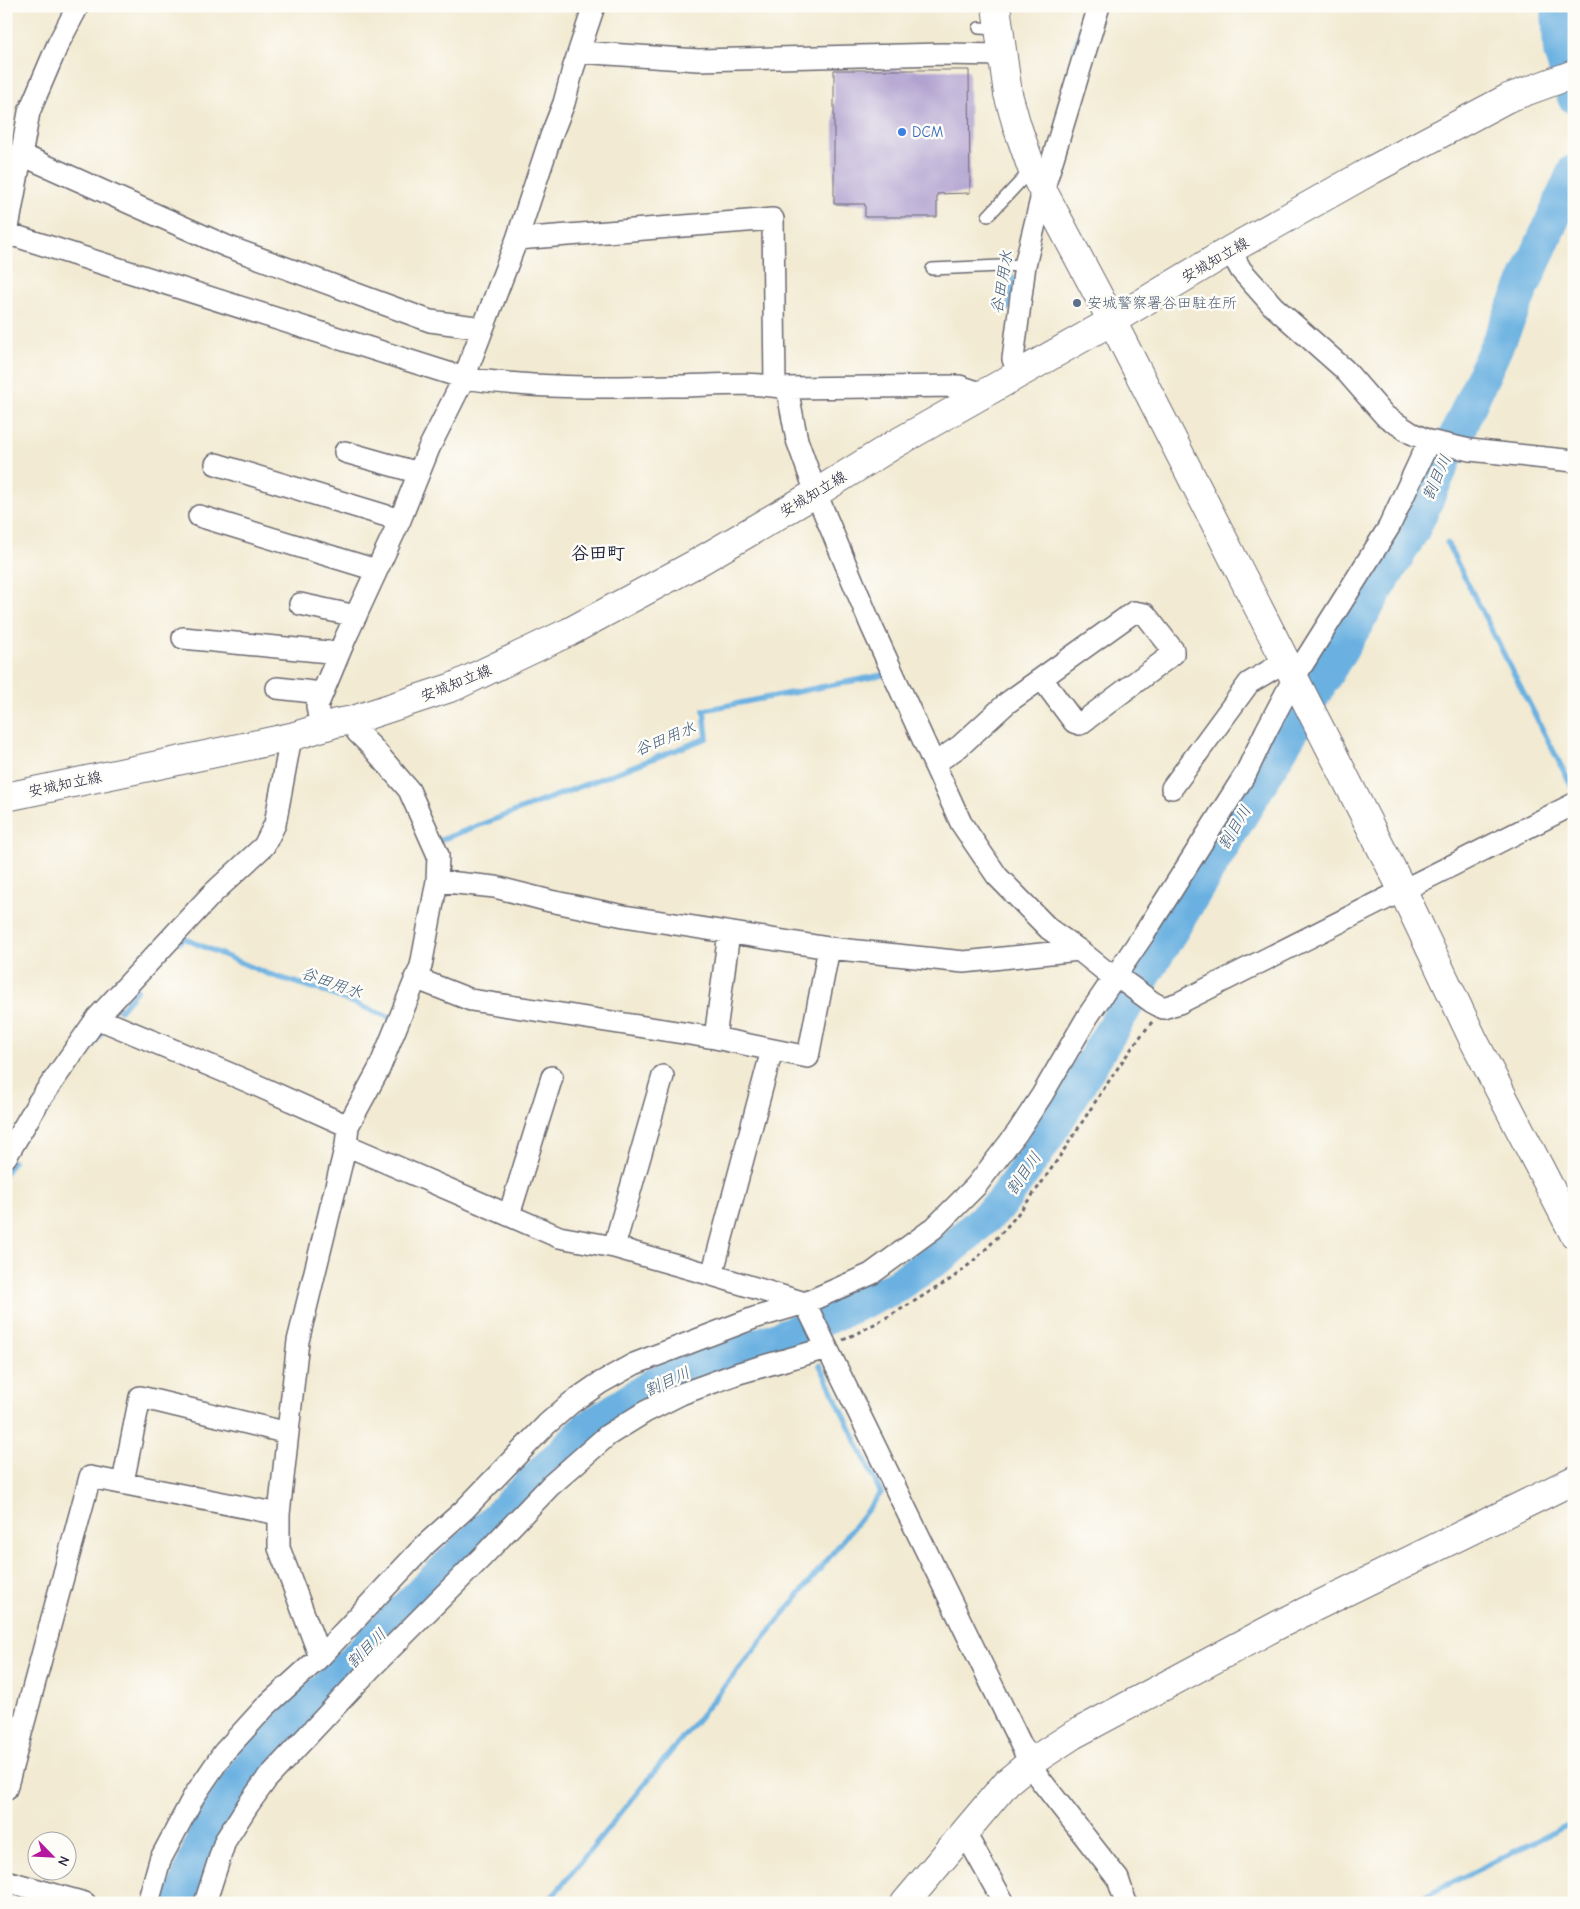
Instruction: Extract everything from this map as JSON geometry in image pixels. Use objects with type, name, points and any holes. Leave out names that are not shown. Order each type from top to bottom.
[{"type":"street","points":[[78,6],[58,44],[29,112],[7,235],[464,378],[501,383],[584,388],[717,385],[781,387],[959,386],[983,394]]},
{"type":"street","points":[[321,728],[317,706],[376,570],[400,520],[429,448],[464,378],[517,239],[594,6]]},
{"type":"street","points":[[1019,373],[1013,359],[1018,265],[1037,180],[1099,6]]},
{"type":"street","points":[[580,52],[698,60],[942,54],[994,30],[1017,126],[1037,180],[1112,321],[1402,889],[1472,1039],[1574,1234]]},
{"type":"street","name":"安城知立線","points":[[6,797],[291,737],[353,720],[453,687],[569,632],[695,564],[895,444],[1372,170],[1500,102],[1563,78]]},
{"type":"street","points":[[22,155],[235,250],[430,321],[482,328]]},
{"type":"street","points":[[517,239],[773,219],[781,387],[797,440],[816,493],[871,625],[961,823],[997,876],[1049,929],[1157,1005],[1179,1003],[1574,804]]},
{"type":"street","points":[[1230,250],[1241,270],[1273,306],[1344,369],[1385,416],[1411,433],[1429,441],[1470,450],[1574,461]]},
{"type":"street","points":[[148,1903],[160,1860],[194,1796],[224,1752],[266,1706],[320,1657],[426,1544],[464,1510],[547,1424],[571,1403],[600,1383],[634,1364],[754,1318],[805,1303],[871,1274],[934,1228],[976,1186],[1017,1133],[1042,1095],[1088,1016],[1118,979],[1151,923],[1246,774],[1266,731],[1290,670],[1389,527],[1429,441]]},
{"type":"street","points":[[345,452],[419,474]]},
{"type":"street","points":[[216,464],[400,520]]},
{"type":"street","points":[[199,516],[376,570]]},
{"type":"street","points":[[300,604],[356,616]]},
{"type":"street","points":[[934,764],[960,746],[1007,703],[1134,612],[1145,614],[1173,650],[1173,654],[1080,724],[1074,722],[1042,679]]},
{"type":"street","points":[[183,638],[339,653]]},
{"type":"street","points":[[1172,788],[1249,683],[1290,670]]},
{"type":"street","points":[[277,688],[322,693]]},
{"type":"street","points":[[320,1657],[279,1548],[279,1514],[298,1341],[347,1136],[379,1069],[415,978],[422,966],[437,881],[438,855],[409,790],[357,732],[353,720]]},
{"type":"street","points":[[6,1157],[39,1101],[98,1018],[212,894],[264,846],[275,824],[291,737]]},
{"type":"street","points":[[437,881],[495,887],[550,901],[624,916],[828,948],[964,962],[1079,950]]},
{"type":"street","points":[[715,1038],[729,933]]},
{"type":"street","points":[[415,978],[470,1000],[715,1038],[808,1057],[828,948]]},
{"type":"street","points":[[98,1018],[247,1081],[347,1136],[509,1215],[559,1237],[614,1247],[805,1303],[1030,1763],[1039,1778],[1118,1879],[1126,1903]]},
{"type":"street","points":[[712,1275],[772,1050]]},
{"type":"street","points":[[614,1247],[663,1076]]},
{"type":"street","points":[[509,1215],[552,1077]]},
{"type":"street","points":[[205,1903],[225,1841],[266,1780],[370,1669],[550,1486],[608,1435],[681,1394],[739,1373],[828,1348]]},
{"type":"street","points":[[123,1482],[140,1397],[288,1433]]},
{"type":"street","points":[[6,1789],[90,1476],[279,1514]]},
{"type":"street","points":[[905,1903],[966,1833],[1007,1782],[1030,1763],[1089,1726],[1280,1624],[1574,1480]]},
{"type":"street","points":[[966,1833],[1004,1903]]},
{"type":"street","points":[[6,1881],[85,1903]]},
{"type":"lane","points":[[988,216],[1037,180]]},
{"type":"lane","points":[[932,269],[1018,265]]},
{"type":"path","points":[[828,1348],[891,1316],[947,1281],[985,1249],[1031,1198],[1060,1158],[1157,1005]]},
{"type":"building","name":"DCM","points":[[834,70],[969,70],[970,193],[937,194],[937,217],[865,217],[865,204],[834,204]]},
{"type":"waterway","name":"谷田用水","points":[[1075,49],[1088,6]]},
{"type":"waterway","name":"割目川","points":[[1558,6],[1560,51],[1574,97]]},
{"type":"waterway","name":"割目川","points":[[179,1903],[207,1829],[253,1760],[586,1429],[656,1383],[802,1329],[891,1289],[947,1252],[1000,1205],[1041,1147],[1413,530],[1574,171]]},
{"type":"waterway","name":"谷田用水","points":[[1009,308],[1013,278]]},
{"type":"waterway","points":[[1413,530],[1425,532]]},
{"type":"waterway","points":[[1447,543],[1574,791]]},
{"type":"waterway","name":"谷田用水","points":[[438,841],[707,738],[704,710],[883,675]]},
{"type":"waterway","name":"谷田用水","points":[[180,942],[183,938],[268,974],[317,989],[394,1019],[395,1017]]},
{"type":"waterway","name":"谷田用水","points":[[120,1010],[137,990]]},
{"type":"waterway","name":"谷田用水","points":[[40,1120],[104,1029]]},
{"type":"waterway","name":"谷田用水","points":[[6,1172],[13,1162]]},
{"type":"waterway","points":[[802,1329],[806,1336]]},
{"type":"waterway","points":[[547,1903],[881,1493],[820,1365]]},
{"type":"waterway","points":[[1411,1903],[1574,1822]]},
{"type":"place","name":"DCM","points":[[902,132]]},
{"type":"place","name":"安城警察署谷田駐在所","points":[[1077,303]]},
{"type":"district","name":"谷田町","points":[[598,553]]}]
